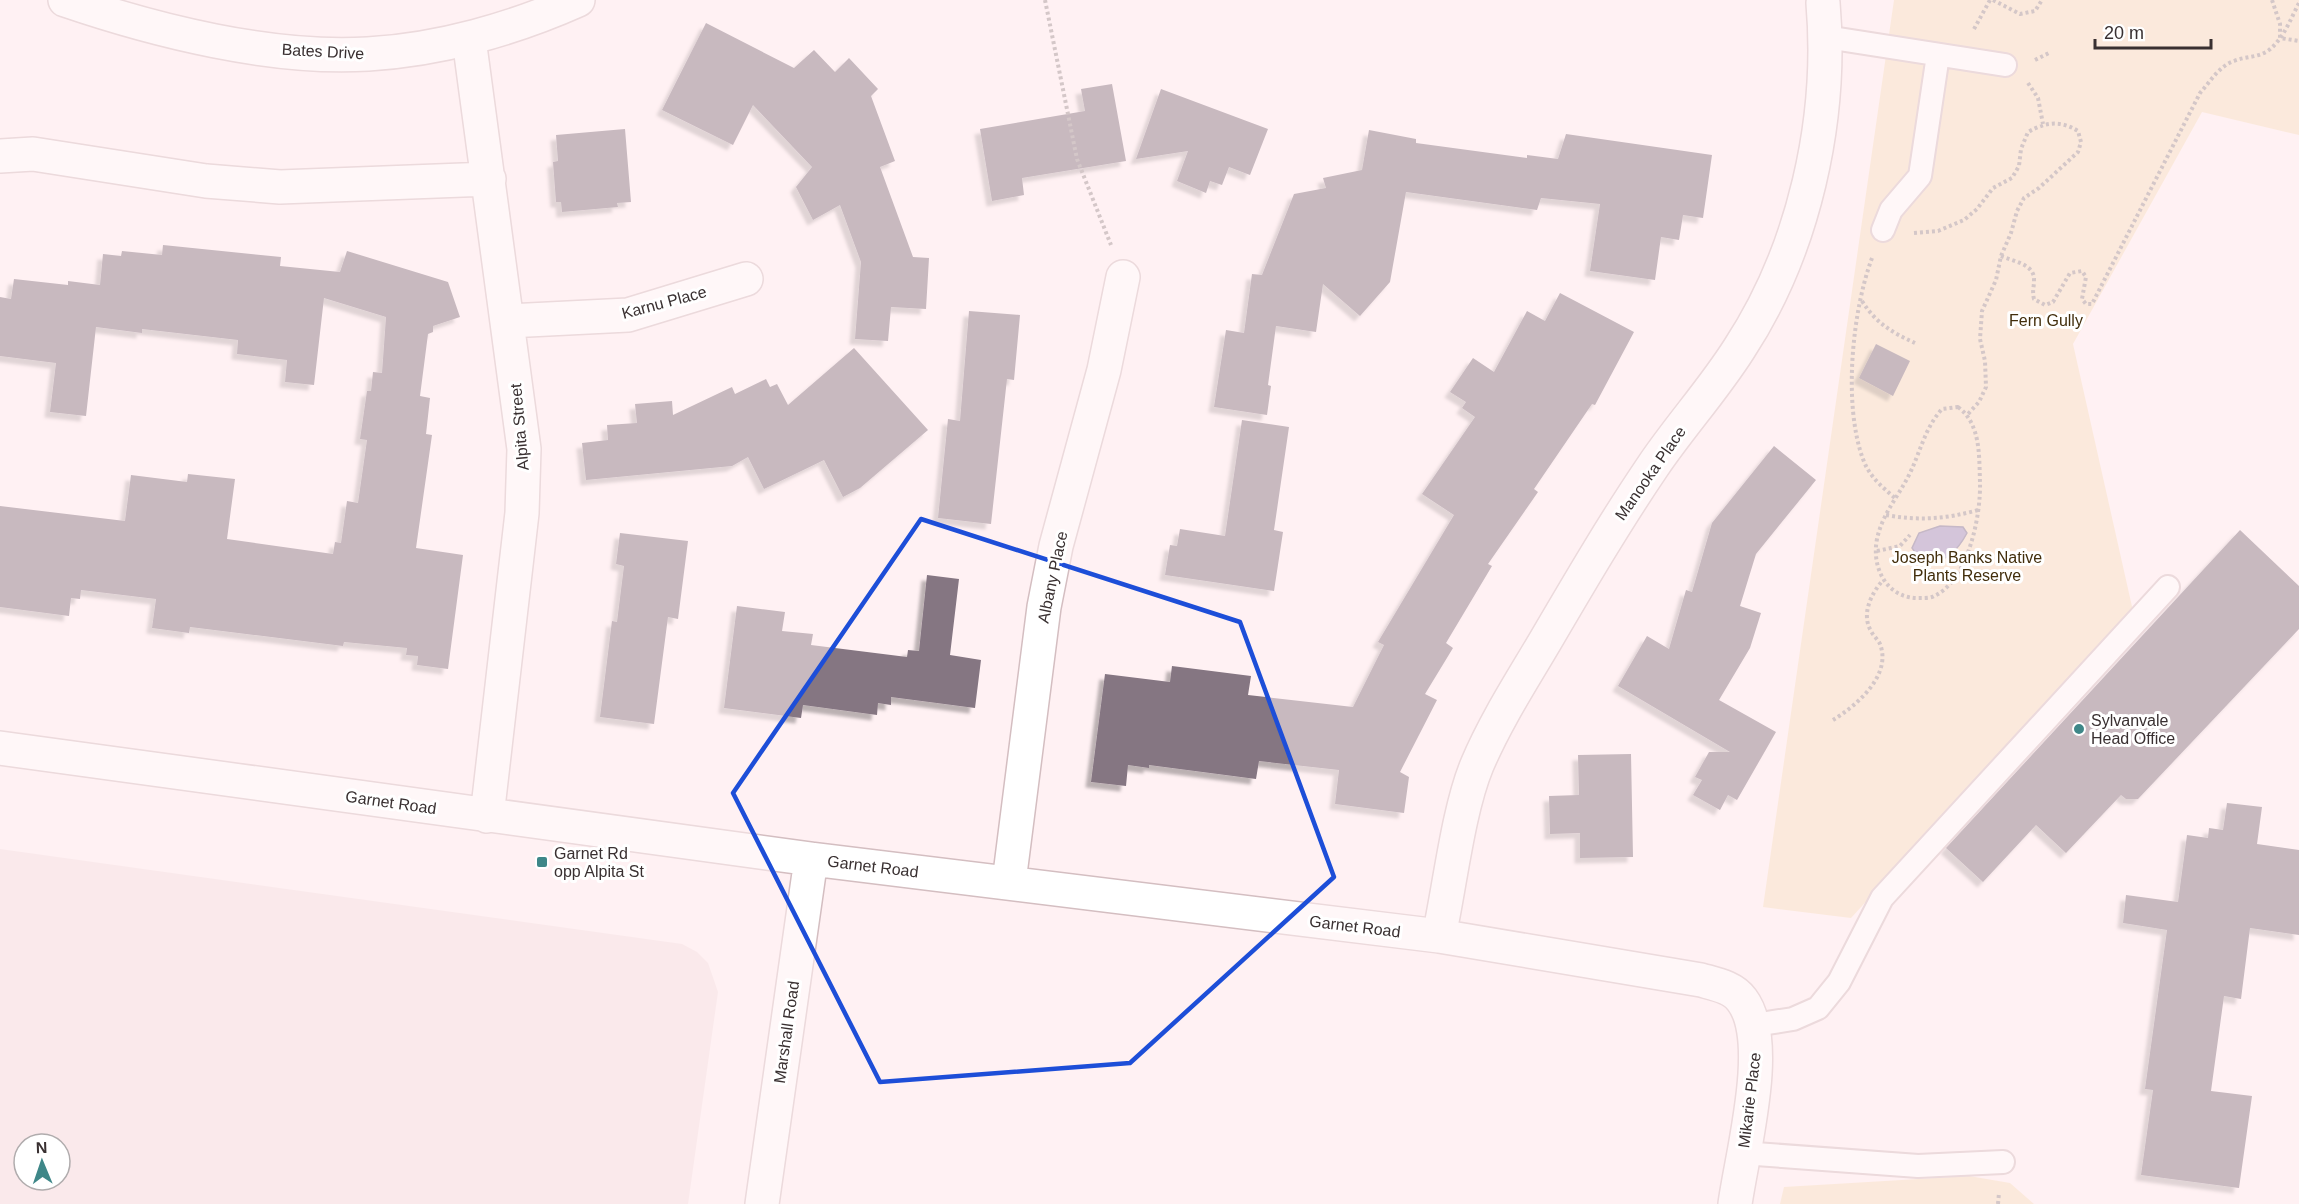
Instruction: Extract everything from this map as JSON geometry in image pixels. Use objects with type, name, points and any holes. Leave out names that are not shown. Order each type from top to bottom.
[{"type":"street","name":"Bates Drive","points":[[65,0],[206,39],[303,53],[368,54],[468,39],[578,0]]},
{"type":"street","name":"Manooka Place","points":[[1440,936],[1465,809],[1476,768],[1495,726],[1602,545],[1654,465],[1739,350],[1780,274],[1804,202],[1825,94],[1826,37],[1823,3]]},
{"type":"street","name":"Alpita Street","points":[[468,39],[489,179],[524,449],[524,477],[487,816]]},
{"type":"street","points":[[0,156],[33,154],[206,181],[280,187],[489,179]]},
{"type":"street","name":"Albany Place","points":[[1009,882],[1044,607],[1056,546],[1104,370],[1123,277]]},
{"type":"street","name":"Karnu Place","points":[[508,321],[628,315],[746,279]]},
{"type":"street","name":"Garnet Road","points":[[0,748],[811,859],[1440,936],[1701,980],[1725,987],[1748,1012]]},
{"type":"street","name":"Marshall Road","points":[[762,1204],[811,859]]},
{"type":"street","name":"Mikarie Place","points":[[1735,1204],[1756,1071],[1748,1012]]},
{"type":"lane","points":[[1826,37],[2005,65]]},
{"type":"lane","points":[[1883,230],[1891,210],[1920,176],[1938,56]]},
{"type":"lane","points":[[1748,1012],[1793,1019],[1818,1008],[1839,982],[1882,898],[2168,588]]},
{"type":"lane","points":[[1742,1153],[1918,1166],[2003,1162]]},
{"type":"path","points":[[1045,0],[1077,159],[1123,277]]},
{"type":"path","points":[[1993,0],[2020,14],[2035,11],[2042,0]]},
{"type":"path","points":[[2272,0],[2280,24],[2280,38]]},
{"type":"path","points":[[2001,256],[2025,264],[2031,270],[2034,279],[2031,290],[2034,299],[2045,305],[2053,302],[2070,273],[2082,272],[2086,277],[2082,299],[2086,304],[2092,304],[2200,93],[2220,70],[2233,61],[2259,56],[2280,38],[2299,3]]},
{"type":"path","points":[[2280,38],[2299,41]]},
{"type":"path","points":[[2005,65],[2018,71],[2038,98],[2043,124]]},
{"type":"path","points":[[1894,498],[1875,481],[1863,459],[1855,416],[1855,335],[1869,267],[1883,230],[1915,233],[1938,231],[1964,219],[1977,209],[1994,188],[2012,178],[2019,166],[2021,149],[2028,132],[2043,124],[2066,124],[2078,131],[2081,142],[2078,152],[2066,165],[2024,198],[2017,211],[2012,232],[2001,256],[1996,280],[1982,311],[1980,339],[1985,362],[1986,387],[1979,402],[1968,414]]},
{"type":"path","points":[[1861,300],[1872,318],[1887,329],[1915,343]]},
{"type":"path","points":[[1958,407],[1968,414],[1975,427],[1979,462],[1978,510],[1973,540],[1953,581],[1934,597],[1911,598],[1893,591],[1882,580],[1877,562],[1877,540],[1886,514],[1908,477],[1931,421],[1942,409],[1958,407]]},
{"type":"path","points":[[1886,514],[1925,520],[1951,518],[1978,510]]},
{"type":"path","points":[[1877,550],[1900,546],[1910,535]]},
{"type":"path","points":[[1833,720],[1864,696],[1883,662],[1881,645],[1869,629],[1868,608],[1871,593],[1882,580]]},
{"type":"highlighted area","points":[[921,519],[1240,622],[1334,877],[1130,1063],[880,1082],[733,793]]},
{"type":"shaded area","points":[[1940,526],[1963,527],[1967,533],[1959,546],[1948,556],[1936,561],[1921,561],[1912,548],[1919,533]]},
{"type":"shaded area","points":[[0,849],[682,944],[697,952],[708,963],[718,992],[688,1204],[0,1204]]},
{"type":"green space","name":"Joseph Banks Native Plants Reserve","points":[[1894,0],[2299,0],[2299,135],[2202,112],[2073,344],[2133,611],[1851,918],[1763,907]]},
{"type":"green space","points":[[1969,1176],[2010,1183],[2034,1204],[1780,1204],[1784,1187]]},
{"type":"building","points":[[706,23],[794,68],[814,50],[835,72],[849,58],[878,89],[871,96],[895,161],[880,167],[913,257],[929,258],[926,309],[891,307],[888,341],[855,339],[861,262],[840,205],[813,220],[796,187],[812,167],[753,105],[733,145],[662,110]]},
{"type":"building","points":[[1112,84],[1126,161],[1022,178],[1024,195],[992,201],[980,129],[1085,111],[1081,89]]},
{"type":"building","points":[[1161,89],[1268,129],[1250,175],[1229,167],[1222,185],[1210,181],[1206,193],[1177,181],[1188,151],[1136,159]]},
{"type":"building","points":[[625,129],[631,202],[617,203],[618,207],[562,212],[561,202],[556,202],[553,162],[558,161],[556,135]]},
{"type":"building","points":[[1369,130],[1416,139],[1416,143],[1527,158],[1527,155],[1558,159],[1566,134],[1712,155],[1703,218],[1683,215],[1679,240],[1661,237],[1655,280],[1590,271],[1600,204],[1541,198],[1537,210],[1406,192],[1390,282],[1360,316],[1323,284],[1316,332],[1276,326],[1268,385],[1271,386],[1267,415],[1214,407],[1226,330],[1244,333],[1252,274],[1262,275],[1294,194],[1326,188],[1323,178],[1362,170]]},
{"type":"building","points":[[163,245],[281,257],[280,266],[340,272],[347,251],[448,282],[460,317],[433,326],[433,332],[428,334],[420,396],[430,398],[426,434],[432,435],[416,548],[463,555],[448,669],[417,665],[418,656],[406,655],[407,648],[344,642],[343,646],[190,627],[189,633],[152,628],[156,599],[81,590],[80,599],[71,598],[69,616],[0,607],[0,506],[125,521],[131,475],[187,482],[188,474],[235,479],[227,539],[333,554],[335,542],[341,543],[347,501],[358,503],[367,440],[360,439],[367,391],[371,391],[373,372],[382,373],[386,317],[324,298],[314,385],[285,382],[287,360],[237,354],[238,340],[142,329],[142,333],[96,327],[86,416],[50,412],[56,363],[0,356],[0,297],[11,299],[14,279],[68,285],[68,281],[100,285],[103,254],[121,256],[122,251],[162,255]]},
{"type":"building","points":[[1560,293],[1634,332],[1595,405],[1592,404],[1534,489],[1538,492],[1488,564],[1492,566],[1446,643],[1453,648],[1425,694],[1437,700],[1400,772],[1409,777],[1404,813],[1335,804],[1339,770],[1259,761],[1256,779],[1149,765],[1149,768],[1128,765],[1126,786],[1091,782],[1105,674],[1170,682],[1172,666],[1251,676],[1248,695],[1353,707],[1384,645],[1378,642],[1454,515],[1422,494],[1475,417],[1462,408],[1466,402],[1450,392],[1473,358],[1494,372],[1527,311],[1545,321]]},
{"type":"building","points":[[969,311],[1020,315],[1014,380],[1007,379],[991,524],[938,518],[948,419],[960,421]]},
{"type":"building","points":[[1876,344],[1910,361],[1893,396],[1859,378]]},
{"type":"building","points":[[854,348],[928,430],[860,488],[843,497],[824,460],[764,489],[748,457],[732,466],[586,480],[582,443],[608,440],[607,425],[637,423],[635,404],[672,401],[673,415],[732,387],[735,394],[766,379],[770,387],[777,384],[788,405]]},
{"type":"building","points":[[1242,420],[1289,427],[1274,530],[1283,532],[1274,591],[1165,575],[1170,545],[1177,546],[1180,529],[1225,536]]},
{"type":"building","points":[[1774,446],[1816,480],[1756,554],[1740,606],[1761,613],[1750,648],[1719,700],[1776,732],[1737,800],[1728,795],[1720,810],[1693,795],[1702,780],[1695,777],[1709,752],[1730,752],[1618,686],[1647,636],[1669,649],[1686,590],[1692,592],[1712,523]]},
{"type":"building","points":[[2240,530],[2299,586],[2299,629],[2138,799],[2126,799],[2121,795],[2066,853],[2036,825],[1983,882],[1946,848]]},
{"type":"building","points":[[620,533],[688,541],[678,619],[668,617],[654,724],[600,717],[612,621],[617,622],[624,566],[616,564]]},
{"type":"building","points":[[927,575],[959,579],[950,655],[981,660],[975,708],[891,697],[891,705],[878,703],[877,715],[803,705],[801,718],[724,708],[737,606],[785,612],[782,631],[813,634],[811,645],[907,657],[908,650],[919,651]]},
{"type":"building","points":[[1631,754],[1633,857],[1580,858],[1580,833],[1550,834],[1549,796],[1579,795],[1578,755]]},
{"type":"building","points":[[2227,803],[2262,807],[2257,844],[2299,850],[2299,935],[2250,928],[2241,999],[2224,996],[2211,1091],[2252,1096],[2239,1188],[2141,1175],[2153,1090],[2145,1089],[2167,930],[2123,923],[2126,895],[2178,902],[2187,835],[2208,838],[2209,828],[2223,830]]},
{"type":"place","name":"Sylvanvale Head Office","points":[[2079,729]]},
{"type":"place","name":"Garnet Rd opp Alpita St","points":[[542,862]]},
{"type":"park label","name":"Fern Gully","points":[[2046,320]]}]
